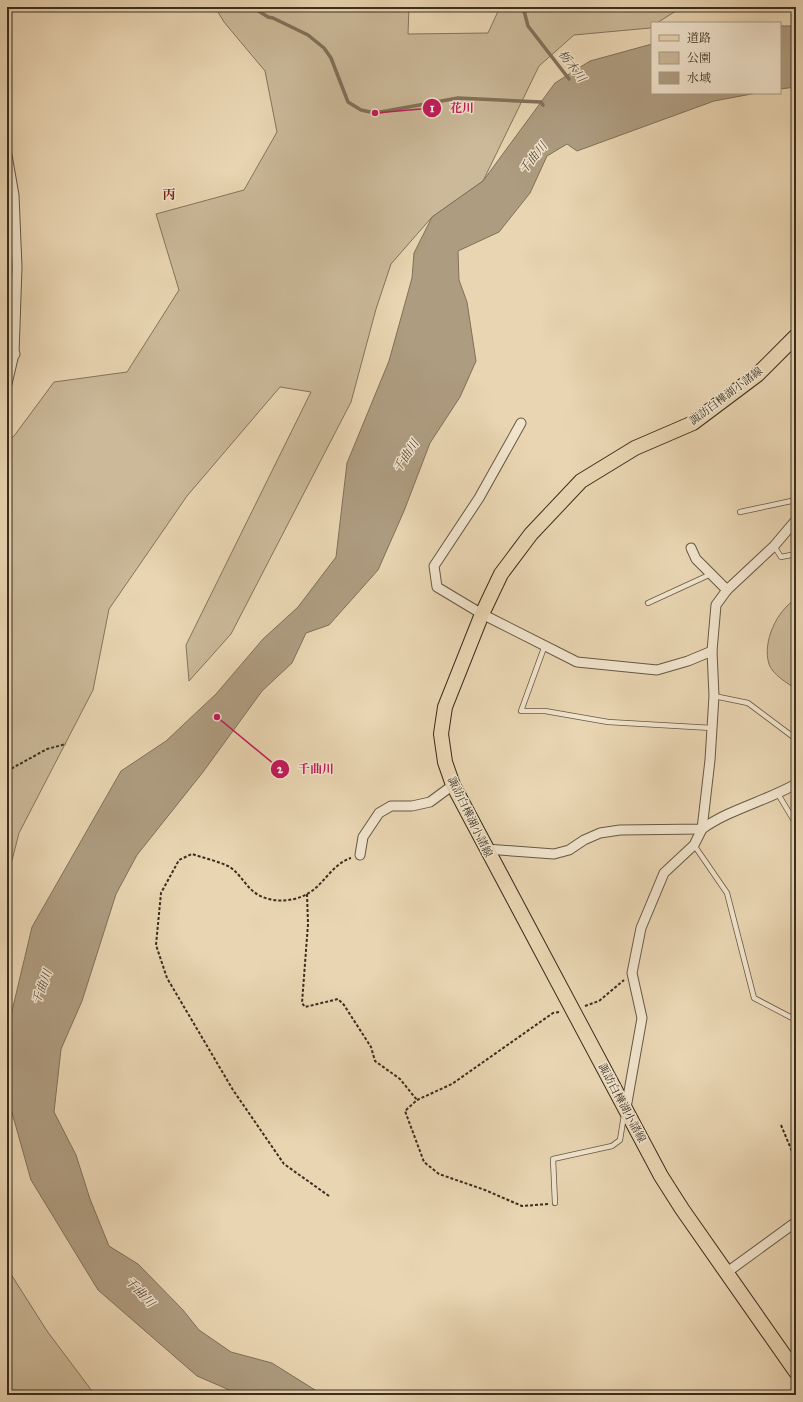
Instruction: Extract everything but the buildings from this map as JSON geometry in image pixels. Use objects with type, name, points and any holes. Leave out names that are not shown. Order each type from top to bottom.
[{"type":"main road","name":"諏訪白樺湖小諸線","points":[[796,336],[757,375],[693,423],[635,448],[581,481],[531,534],[502,574],[482,614],[445,707],[441,734],[444,762],[452,785],[661,1176],[726,1273],[796,1372]]},
{"type":"street","points":[[7,155],[17,267],[11,356],[7,384]]},
{"type":"street","points":[[521,423],[479,498],[434,566],[437,587],[482,614],[545,644],[577,662],[657,670],[688,661],[712,651]]},
{"type":"street","points":[[626,1110],[642,1018],[632,973],[641,928],[664,873],[694,845],[702,829],[710,760],[714,696],[712,651],[716,605],[727,590],[774,546],[796,520]]},
{"type":"street","points":[[691,548],[696,559],[727,590]]},
{"type":"street","points":[[486,849],[554,854],[568,850],[584,840],[600,833],[702,829],[712,822],[778,794],[796,784]]},
{"type":"street","points":[[360,855],[363,837],[379,813],[391,806],[412,806],[430,802],[452,785]]},
{"type":"street","points":[[726,1273],[796,1222]]},
{"type":"lane","points":[[740,512],[796,500]]},
{"type":"lane","points":[[774,546],[781,557],[796,554]]},
{"type":"lane","points":[[648,603],[711,574]]},
{"type":"lane","points":[[545,644],[521,711],[545,711],[608,722],[712,728]]},
{"type":"lane","points":[[714,696],[748,702],[796,739]]},
{"type":"lane","points":[[778,794],[796,824]]},
{"type":"lane","points":[[694,845],[727,893],[754,998],[796,1020]]},
{"type":"lane","points":[[555,1203],[553,1159],[612,1146],[620,1140],[626,1110]]},
{"type":"path","points":[[7,771],[47,749],[66,744]]},
{"type":"path","points":[[329,1196],[284,1164],[233,1090],[167,978],[156,945],[161,893],[179,860],[192,854],[228,866],[235,871],[254,892],[267,899],[288,900],[307,894],[343,860],[360,855]]},
{"type":"path","points":[[307,894],[308,924],[302,1003],[305,1007],[338,999],[344,1005],[371,1047],[375,1061],[400,1079],[417,1100]]},
{"type":"path","points":[[555,1203],[522,1206],[485,1190],[440,1174],[424,1162],[405,1111],[417,1100],[452,1084],[552,1013],[573,1010],[599,1001],[632,973]]},
{"type":"path","points":[[781,1125],[796,1161]]},
{"type":"green space","points":[[215,7],[409,7],[408,34],[488,33],[500,7],[682,7],[659,22],[651,22],[650,28],[574,35],[539,66],[483,181],[432,217],[391,264],[376,309],[351,402],[231,634],[189,681],[186,645],[311,392],[280,387],[187,496],[109,609],[93,690],[19,833],[7,880],[7,442],[14,436],[54,382],[127,372],[179,290],[156,214],[244,190],[277,132],[265,71],[224,22]]},
{"type":"green space","points":[[796,599],[796,689],[773,671],[769,664],[767,655],[769,637],[777,619],[789,604]]},
{"type":"green space","points":[[7,1268],[47,1331],[95,1395],[7,1395]]},
{"type":"water","points":[[781,26],[796,26],[796,87],[781,89]]},
{"type":"water","name":"千曲川","points":[[651,44],[651,94],[752,94],[714,101],[577,151],[567,144],[547,156],[530,193],[499,232],[458,251],[459,280],[467,302],[476,361],[460,397],[430,443],[404,511],[378,570],[329,625],[306,633],[292,663],[262,691],[203,772],[137,855],[116,894],[82,1001],[61,1049],[54,1112],[76,1155],[90,1199],[109,1246],[138,1264],[183,1310],[199,1330],[231,1352],[272,1363],[323,1395],[241,1395],[197,1376],[98,1290],[31,1180],[7,1095],[7,1032],[32,927],[121,771],[166,741],[216,694],[263,639],[298,607],[336,557],[347,463],[389,361],[412,278],[414,253],[432,217],[483,181],[555,83],[590,61]]},
{"type":"waterway","points":[[252,7],[268,17],[308,35],[324,48],[331,58],[348,102],[361,110],[375,113],[458,98],[541,102],[543,105]]},
{"type":"waterway","name":"栃木川","points":[[523,7],[528,26],[569,79]]},
{"type":"place","name":"花川","points":[[375,113]]},
{"type":"place","name":"千曲川","points":[[217,717]]},
{"type":"district","name":"丙","points":[[169,195]]}]
